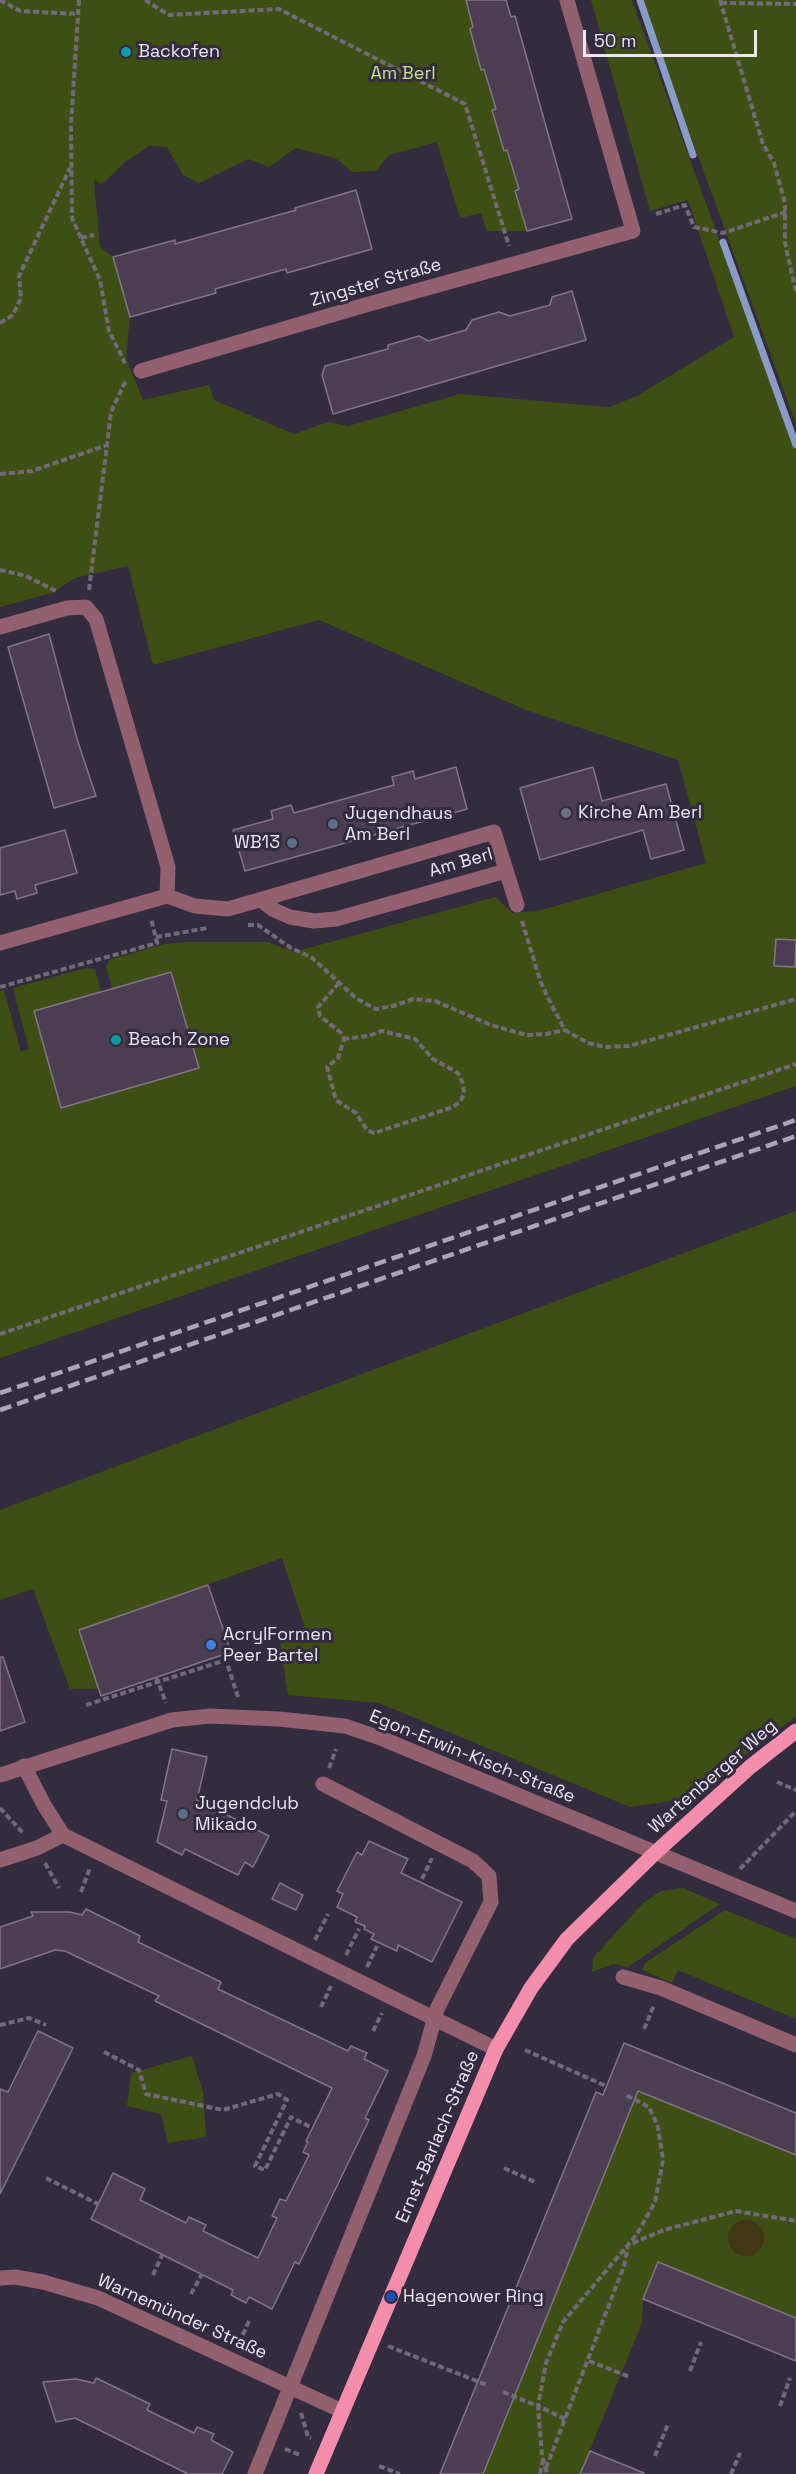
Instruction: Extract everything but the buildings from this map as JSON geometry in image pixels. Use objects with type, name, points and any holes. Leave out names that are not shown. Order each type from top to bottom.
[{"type":"main road","name":"Wartenberger Weg","points":[[655,1853],[750,1767],[796,1731]]},
{"type":"main road","name":"Ernst-Barlach-Straße","points":[[316,2474],[496,2049],[531,1988],[567,1939],[655,1853]]},
{"type":"street","name":"Zingster Straße","points":[[138,372],[362,306],[633,231],[567,0]]},
{"type":"street","points":[[0,627],[67,608],[86,607],[96,619],[168,867],[167,896],[0,943]]},
{"type":"street","name":"Am Berl","points":[[167,896],[195,906],[228,909],[494,832],[507,871],[336,919],[314,921],[290,917],[261,900]]},
{"type":"street","points":[[507,871],[517,905]]},
{"type":"street","name":"Egon-Erwin-Kisch-Straße","points":[[0,1775],[172,1720],[221,1717],[279,1719],[345,1726],[383,1739],[655,1853]]},
{"type":"street","points":[[24,1766],[63,1835],[496,2049]]},
{"type":"street","points":[[255,2474],[424,2056],[437,2009],[491,1902],[489,1876],[473,1861],[323,1784]]},
{"type":"street","points":[[0,1860],[37,1848],[63,1835]]},
{"type":"street","points":[[655,1853],[796,1911]]},
{"type":"street","points":[[623,1977],[661,1988],[796,2045]]},
{"type":"street","name":"Warnemünder Straße","points":[[0,2278],[15,2277],[43,2282],[98,2298],[342,2411]]},
{"type":"path","points":[[0,0],[20,11],[78,14]]},
{"type":"path","points":[[79,0],[71,125],[72,218],[100,280],[109,331],[122,360],[138,372],[125,381],[111,412],[86,607]]},
{"type":"path","points":[[145,0],[169,15],[279,9],[465,104],[515,264]]},
{"type":"path","points":[[796,4],[721,2],[763,144],[774,163],[786,212],[785,243],[796,292]]},
{"type":"path","points":[[0,323],[13,315],[21,298],[19,276],[71,166]]},
{"type":"path","points":[[657,214],[686,205],[694,227],[723,233],[786,212]]},
{"type":"path","points":[[81,238],[94,235]]},
{"type":"path","points":[[0,474],[32,471],[107,445]]},
{"type":"path","points":[[0,570],[26,576],[62,594],[67,608]]},
{"type":"path","points":[[0,987],[157,943],[148,901]]},
{"type":"path","points":[[517,905],[542,983],[565,1030],[588,1043],[605,1047],[629,1046],[796,999]]},
{"type":"path","points":[[240,924],[258,925],[291,948],[311,957],[357,999],[376,1009],[413,999],[435,1001],[491,1025],[526,1035],[565,1030]]},
{"type":"path","points":[[156,937],[212,927]]},
{"type":"path","points":[[339,983],[318,1007],[324,1022],[340,1033],[344,1039]]},
{"type":"path","points":[[382,1031],[415,1039],[433,1059],[458,1073],[464,1094],[453,1107],[370,1133],[356,1113],[336,1100],[327,1067],[338,1058],[344,1039],[368,1036],[382,1031]]},
{"type":"path","points":[[0,1334],[796,1064]]},
{"type":"path","points":[[86,1705],[157,1680],[226,1660],[238,1696]]},
{"type":"path","points":[[157,1680],[166,1703]]},
{"type":"path","points":[[777,1782],[796,1790]]},
{"type":"path","points":[[740,1868],[796,1811]]},
{"type":"path","points":[[81,1892],[96,1852]]},
{"type":"path","points":[[307,1957],[328,1914]]},
{"type":"path","points":[[644,2029],[661,1988]]},
{"type":"path","points":[[0,2025],[29,2018],[46,2025]]},
{"type":"path","points":[[525,2050],[606,2086]]},
{"type":"path","points":[[104,2052],[139,2070],[146,2094],[223,2110],[278,2094],[287,2100],[255,2166],[266,2170],[291,2117],[312,2128]]},
{"type":"path","points":[[547,2474],[543,2459],[538,2406],[546,2363],[563,2322],[628,2245],[655,2202],[663,2160],[658,2127],[649,2107],[624,2094]]},
{"type":"path","points":[[504,2169],[535,2182]]},
{"type":"path","points":[[46,2178],[98,2204]]},
{"type":"path","points":[[628,2245],[664,2230],[736,2211],[796,2221]]},
{"type":"path","points":[[546,2468],[624,2266],[628,2245]]},
{"type":"path","points":[[153,2275],[162,2255]]},
{"type":"path","points":[[192,2294],[202,2274]]},
{"type":"path","points":[[690,2371],[701,2342]]},
{"type":"path","points":[[387,2346],[487,2385]]},
{"type":"path","points":[[588,2361],[630,2377]]},
{"type":"path","points":[[780,2406],[790,2378]]},
{"type":"path","points":[[504,2392],[565,2419]]},
{"type":"path","points":[[284,2403],[301,2412],[308,2437],[328,2446]]},
{"type":"path","points":[[655,2457],[668,2424]]},
{"type":"path","points":[[731,2474],[740,2452]]},
{"type":"path","points":[[540,2474],[543,2459]]},
{"type":"path","points":[[379,2466],[400,2474]]},
{"type":"green space","points":[[0,0],[466,0],[473,27],[470,29],[481,69],[485,69],[496,109],[493,110],[519,189],[515,191],[527,231],[487,231],[481,213],[460,218],[437,142],[389,155],[376,171],[352,172],[337,159],[296,148],[269,167],[248,159],[199,183],[183,175],[167,147],[149,146],[124,163],[102,184],[94,180],[100,247],[113,257],[130,317],[126,358],[143,400],[209,385],[214,400],[294,434],[328,422],[348,426],[460,394],[609,407],[637,396],[734,337],[688,200],[650,211],[591,0],[632,0],[796,451],[796,1086],[0,1358],[0,991],[4,990],[21,1052],[29,1049],[13,988],[86,968],[95,969],[101,992],[34,1011],[61,1108],[199,1068],[172,972],[112,988],[106,967],[109,960],[164,944],[186,942],[268,942],[294,952],[495,897],[513,913],[538,911],[706,863],[678,760],[526,710],[319,620],[153,665],[128,566],[75,578],[52,593],[0,607]]},
{"type":"green space","points":[[641,0],[796,0],[796,424]]},
{"type":"green space","points":[[796,1211],[796,1716],[734,1763],[684,1806],[671,1801],[630,1807],[379,1703],[288,1695],[279,1635],[305,1627],[282,1558],[80,1630],[99,1689],[70,1689],[33,1589],[0,1600],[0,1510]]},
{"type":"green space","points":[[683,1888],[720,1904],[628,1967],[613,1964],[592,1972],[593,1958],[643,1903],[661,1891]]},
{"type":"green space","points":[[725,1910],[796,1939],[796,2019],[678,1970],[672,1983],[642,1970],[645,1963]]},
{"type":"green space","points":[[192,2056],[203,2092],[206,2137],[168,2143],[161,2114],[127,2106],[131,2073]]},
{"type":"green space","points":[[627,2086],[796,2155],[796,2318],[658,2262],[643,2299],[642,2323],[580,2474],[483,2474],[512,2403]]},
{"type":"sand","points":[[746,2220],[758,2226],[764,2238],[758,2250],[746,2256],[734,2250],[728,2238],[734,2226]]},
{"type":"waterway","points":[[640,0],[693,155]]},
{"type":"waterway","points":[[723,242],[796,445]]},
{"type":"railway","points":[[0,1393],[796,1120]]},
{"type":"railway","points":[[0,1410],[796,1136]]},
{"type":"place","name":"Backofen","points":[[126,52]]},
{"type":"place","name":"Kirche Am Berl","points":[[566,813]]},
{"type":"place","name":"Jugendhaus Am Berl","points":[[333,824]]},
{"type":"place","name":"WB13","points":[[292,843]]},
{"type":"place","name":"Beach Zone","points":[[116,1040]]},
{"type":"place","name":"AcrylFormen Peer Bartel","points":[[211,1645]]},
{"type":"place","name":"Jugendclub Mikado","points":[[183,1814]]},
{"type":"place","name":"Hagenower Ring","points":[[391,2297]]}]
